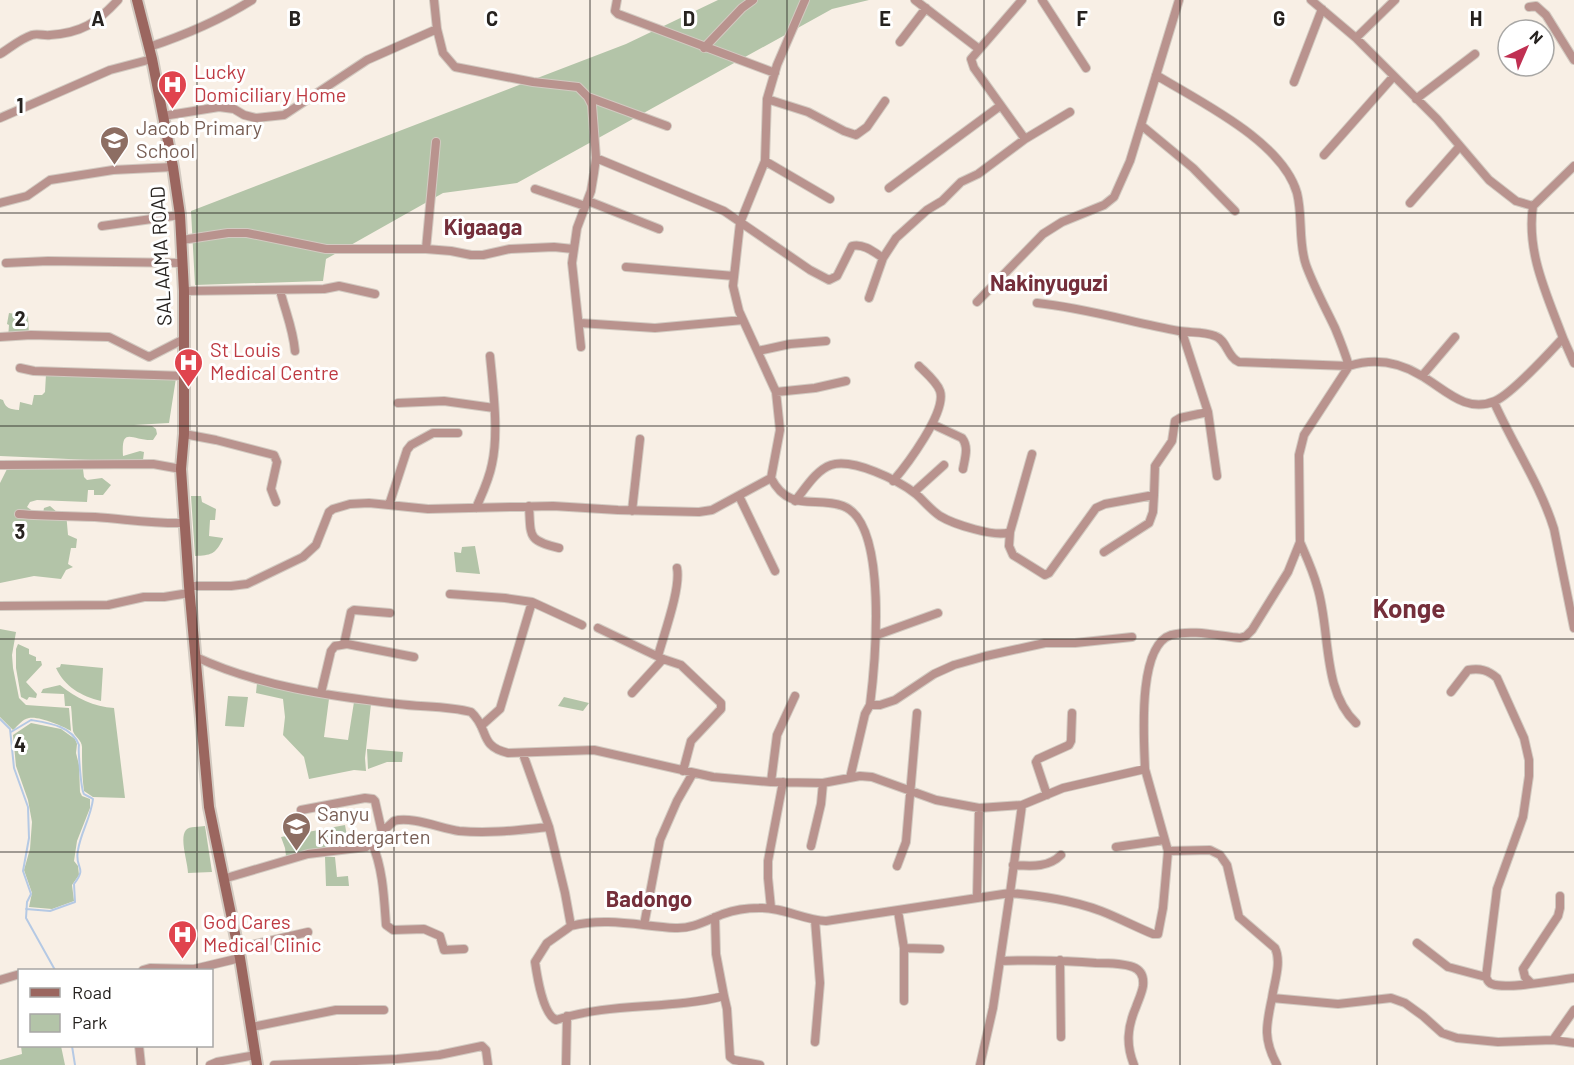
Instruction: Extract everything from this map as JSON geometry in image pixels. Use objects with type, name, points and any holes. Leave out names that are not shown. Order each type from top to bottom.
[{"type":"main road","name":"SALAAMA ROAD","points":[[137,0],[164,116],[180,215],[184,291],[184,434],[181,468],[189,589],[209,807],[239,953],[256,1060]]},
{"type":"street","points":[[0,54],[33,34],[50,35],[79,31],[102,16],[118,0]]},
{"type":"street","points":[[149,47],[214,21],[252,0]]},
{"type":"street","points":[[434,0],[443,53],[455,67],[532,82],[578,87],[588,97],[591,105],[596,158],[593,182],[577,228],[572,263],[581,347]]},
{"type":"street","points":[[617,0],[615,11],[618,14],[775,73]]},
{"type":"street","points":[[704,48],[742,8],[753,0]]},
{"type":"street","points":[[805,0],[775,73],[767,99],[765,161],[740,223],[733,291],[743,320],[776,393],[780,430],[771,478],[779,490],[795,501],[845,507],[854,512],[862,522],[868,537],[874,575],[877,635],[870,705],[865,714],[850,778]]},
{"type":"street","points":[[915,0],[979,49]]},
{"type":"street","points":[[1022,0],[971,59],[1000,106],[1025,139]]},
{"type":"street","points":[[1042,0],[1086,68]]},
{"type":"street","points":[[977,302],[1043,234],[1062,222],[1104,205],[1114,197],[1130,161],[1179,0]]},
{"type":"street","points":[[1311,0],[1356,38],[1460,146],[1474,165],[1503,192],[1516,201],[1533,206]]},
{"type":"street","points":[[1356,38],[1395,0]]},
{"type":"street","points":[[1529,7],[1536,6],[1546,15],[1574,60]]},
{"type":"street","points":[[900,42],[926,8]]},
{"type":"street","points":[[1294,82],[1322,9]]},
{"type":"street","points":[[164,116],[219,107],[234,109],[256,118],[284,115],[357,65],[437,28]]},
{"type":"street","points":[[1416,99],[1475,54]]},
{"type":"street","points":[[0,118],[110,70],[152,59]]},
{"type":"street","points":[[1156,75],[1260,141],[1285,170],[1298,198],[1302,248],[1306,264],[1336,330],[1349,366]]},
{"type":"street","points":[[1324,155],[1393,77]]},
{"type":"street","points":[[588,97],[667,126]]},
{"type":"street","points":[[767,99],[808,112],[856,135],[867,127],[885,101]]},
{"type":"street","points":[[889,188],[1000,106]]},
{"type":"street","points":[[869,298],[883,258],[896,238],[927,210],[942,201],[961,182],[978,174],[1025,139],[1070,112]]},
{"type":"street","points":[[1141,124],[1193,168],[1235,211]]},
{"type":"street","points":[[426,249],[436,142]]},
{"type":"street","points":[[1410,203],[1460,146]]},
{"type":"street","points":[[596,158],[724,211],[810,270],[829,280],[836,278],[852,246],[856,244],[864,246],[883,258]]},
{"type":"street","points":[[765,161],[830,199]]},
{"type":"street","points":[[1574,166],[1533,206],[1531,219],[1532,247],[1563,338],[1574,363]]},
{"type":"street","points":[[0,203],[27,196],[50,180],[113,170],[173,167]]},
{"type":"street","points":[[535,189],[587,203],[659,230]]},
{"type":"street","points":[[102,226],[180,215]]},
{"type":"street","points":[[182,240],[228,233],[247,233],[326,249],[426,249],[476,255],[510,249],[554,247],[573,249]]},
{"type":"street","points":[[6,263],[48,261],[183,263]]},
{"type":"street","points":[[626,267],[734,276]]},
{"type":"street","points":[[184,291],[324,289],[339,286],[375,294]]},
{"type":"street","points":[[280,290],[285,312],[292,327],[295,351]]},
{"type":"street","points":[[1037,303],[1099,313],[1182,332],[1212,334],[1219,338],[1231,357],[1239,362],[1349,366],[1363,362],[1383,362],[1399,365],[1422,376],[1455,399],[1477,404],[1494,402],[1507,394],[1563,338]]},
{"type":"street","points":[[580,323],[654,328],[743,320]]},
{"type":"street","points":[[1182,332],[1208,412],[1217,476]]},
{"type":"street","points":[[0,337],[31,335],[109,337],[148,357],[184,339]]},
{"type":"street","points":[[1422,376],[1455,337]]},
{"type":"street","points":[[758,351],[790,344],[826,341]]},
{"type":"street","points":[[476,508],[492,465],[494,446],[490,356]]},
{"type":"street","points":[[893,481],[910,461],[932,424],[941,393],[920,366]]},
{"type":"street","points":[[724,996],[689,1003],[604,1010],[556,1020],[550,1015],[543,1000],[535,962],[547,943],[571,926],[585,922],[690,928],[738,910],[771,908],[826,921],[1010,893],[1050,897],[1081,905],[1155,934],[1159,930],[1168,851],[1145,769],[1146,678],[1155,649],[1164,638],[1181,633],[1240,638],[1246,636],[1277,591],[1296,556],[1300,542],[1301,444],[1308,426],[1349,366]]},
{"type":"street","points":[[20,368],[34,371],[184,376]]},
{"type":"street","points":[[776,393],[846,381]]},
{"type":"street","points":[[398,403],[444,402],[494,408]]},
{"type":"street","points":[[1494,402],[1508,435],[1534,480],[1550,514],[1574,628]]},
{"type":"street","points":[[1104,552],[1149,523],[1153,512],[1156,462],[1172,441],[1176,421],[1180,418],[1208,412]]},
{"type":"street","points":[[932,424],[962,438],[967,445],[963,469]]},
{"type":"street","points":[[389,505],[407,450],[411,445],[433,433],[458,433]]},
{"type":"street","points":[[184,434],[274,455],[278,462],[271,493],[276,502]]},
{"type":"street","points":[[632,511],[640,439]]},
{"type":"street","points":[[1032,454],[1010,532],[1010,546],[1013,555],[1045,575],[1049,573],[1096,508],[1105,504],[1154,495]]},
{"type":"street","points":[[0,465],[153,464],[181,468]]},
{"type":"street","points":[[795,501],[820,472],[829,466],[853,465],[869,469],[914,492],[943,518],[984,531],[999,534],[1010,532]]},
{"type":"street","points":[[914,492],[944,465]]},
{"type":"street","points":[[0,606],[108,605],[144,597],[164,597],[189,589],[247,584],[310,552],[320,538],[329,512],[350,504],[369,503],[428,509],[529,506],[632,511],[706,511],[771,478]]},
{"type":"street","points":[[739,496],[775,571]]},
{"type":"street","points":[[529,506],[531,534],[541,543],[559,548]]},
{"type":"street","points":[[19,514],[96,517],[163,524],[185,523]]},
{"type":"street","points":[[1300,542],[1317,586],[1338,700],[1356,723]]},
{"type":"street","points":[[632,693],[661,658],[679,575],[677,568]]},
{"type":"street","points":[[450,594],[532,602],[582,625]]},
{"type":"street","points":[[482,726],[500,709],[532,602]]},
{"type":"street","points":[[344,644],[351,612],[354,610],[390,613]]},
{"type":"street","points":[[877,635],[938,613]]},
{"type":"street","points":[[598,628],[681,665],[721,703],[722,706],[713,718],[691,741],[683,771]]},
{"type":"street","points":[[870,705],[880,705],[896,700],[934,674],[954,665],[986,656],[1045,643],[1075,643],[1132,637]]},
{"type":"street","points":[[321,693],[334,646],[344,644],[414,657]]},
{"type":"street","points":[[196,657],[239,674],[321,693],[471,712],[477,717],[491,747],[496,750],[523,754],[594,750],[713,777],[771,782],[823,783],[872,777],[936,800],[979,808],[1022,805],[1063,788],[1145,769]]},
{"type":"street","points":[[1451,692],[1468,670],[1477,669],[1491,673],[1497,678],[1524,738],[1529,760],[1523,817],[1497,889],[1486,977],[1493,985],[1574,978]]},
{"type":"street","points":[[771,782],[777,735],[795,696]]},
{"type":"street","points":[[897,866],[906,842],[917,713]]},
{"type":"street","points":[[1047,795],[1036,762],[1069,745],[1072,713]]},
{"type":"street","points":[[523,754],[549,827],[571,926]]},
{"type":"street","points":[[644,924],[660,840],[677,801],[693,773]]},
{"type":"street","points":[[771,908],[768,878],[769,856],[783,782]]},
{"type":"street","points":[[811,846],[823,783]]},
{"type":"street","points":[[301,810],[365,798],[373,799],[382,832]]},
{"type":"street","points":[[980,1065],[993,1008],[1022,805]]},
{"type":"street","points":[[977,898],[979,808]]},
{"type":"street","points":[[223,879],[308,854],[363,848],[372,843],[394,821],[402,819],[458,831],[500,832],[549,827]]},
{"type":"street","points":[[1116,847],[1164,840]]},
{"type":"street","points":[[372,843],[377,855],[384,889],[386,925],[393,930],[424,929],[440,936],[444,950],[464,949]]},
{"type":"street","points":[[1168,851],[1210,850],[1224,859],[1232,882],[1239,917],[1267,940],[1278,954],[1265,1032],[1268,1046],[1277,1065]]},
{"type":"street","points":[[1014,865],[1046,864],[1055,861],[1061,855]]},
{"type":"street","points":[[1531,983],[1525,978],[1523,969],[1558,916],[1560,896]]},
{"type":"street","points":[[898,911],[904,948],[904,1000]]},
{"type":"street","points":[[715,917],[716,954],[727,1009],[730,1057],[734,1060],[760,1065]]},
{"type":"street","points":[[815,920],[820,983],[815,1042]]},
{"type":"street","points":[[146,969],[194,969],[308,932]]},
{"type":"street","points":[[1418,943],[1448,967],[1486,977]]},
{"type":"street","points":[[904,948],[940,949]]},
{"type":"street","points":[[999,961],[1060,960],[1134,967],[1142,974],[1143,986],[1129,1027],[1128,1051],[1134,1065]]},
{"type":"street","points":[[1060,960],[1061,1037]]},
{"type":"street","points":[[0,980],[18,975]]},
{"type":"street","points":[[1272,998],[1338,1004],[1390,998],[1405,1003],[1442,1033],[1457,1038],[1498,1042],[1553,1040],[1574,1043]]},
{"type":"street","points":[[252,1027],[336,1010],[384,1010]]},
{"type":"street","points":[[1553,1040],[1574,1010]]},
{"type":"street","points":[[566,1065],[567,1016]]},
{"type":"street","points":[[274,1065],[397,1059],[439,1055],[482,1046],[486,1050],[488,1065]]},
{"type":"street","points":[[139,1047],[141,1065]]},
{"type":"street","points":[[210,1065],[217,1062],[256,1060]]},
{"type":"green space","points":[[718,0],[869,0],[832,9],[517,183],[443,193],[326,259],[323,281],[195,285],[191,211],[626,44]]},
{"type":"green space","points":[[9,313],[28,316],[29,335],[8,338]]},
{"type":"green space","points":[[46,374],[176,378],[169,423],[134,425],[152,426],[156,429],[157,434],[153,440],[126,438],[123,456],[144,452],[143,460],[137,462],[0,456],[0,399],[7,407],[13,409],[19,410],[20,402],[32,405],[34,395],[42,395],[45,392]]},
{"type":"green space","points":[[7,469],[83,469],[87,480],[102,478],[111,485],[103,495],[94,495],[94,490],[88,490],[87,502],[37,500],[30,502],[27,507],[34,512],[43,513],[44,508],[50,506],[58,513],[66,512],[68,535],[77,539],[76,548],[71,548],[68,564],[73,567],[66,570],[61,579],[34,576],[0,583],[0,483]]},
{"type":"green space","points":[[191,496],[201,496],[202,502],[216,509],[215,520],[210,520],[209,536],[223,539],[218,548],[209,554],[195,556]]},
{"type":"green space","points":[[475,546],[480,574],[456,572],[454,552],[461,553],[462,547]]},
{"type":"green space","points":[[0,629],[16,632],[12,655],[19,698],[26,705],[69,708],[71,731],[39,718],[24,720],[13,730],[0,717]]},
{"type":"green space","points":[[18,644],[29,649],[29,654],[36,657],[36,661],[41,661],[42,665],[26,682],[37,694],[36,698],[29,697],[27,700],[21,697],[16,668]]},
{"type":"green space","points":[[61,664],[103,668],[101,701],[80,693],[69,685],[56,668]]},
{"type":"green space","points":[[257,683],[329,699],[324,737],[348,740],[354,702],[371,704],[365,758],[366,771],[354,770],[309,779],[304,757],[283,735],[285,717],[283,699],[256,693]]},
{"type":"green space","points":[[60,685],[86,701],[114,708],[125,798],[93,797],[84,791],[82,745],[73,731],[71,706],[65,706],[64,694],[41,693],[43,689]]},
{"type":"green space","points":[[228,696],[248,697],[244,727],[225,726]]},
{"type":"green space","points":[[564,697],[589,703],[583,711],[558,706]]},
{"type":"green space","points":[[31,723],[61,729],[75,739],[80,792],[82,796],[90,799],[90,808],[77,841],[74,861],[78,866],[79,875],[72,885],[74,901],[52,909],[29,907],[32,893],[24,870],[30,849],[32,822],[28,800],[16,766],[13,735]]},
{"type":"green space","points":[[367,749],[403,752],[402,762],[387,762],[368,769]]},
{"type":"green space","points":[[345,825],[348,842],[363,840],[366,845],[314,849],[286,856],[281,837]]},
{"type":"green space","points":[[205,826],[212,872],[188,873],[184,834],[190,828]]},
{"type":"green space","points":[[325,857],[335,857],[337,877],[348,876],[349,886],[326,886]]},
{"type":"green space","points":[[21,1047],[61,1047],[65,1065],[0,1065],[0,1060],[22,1054]]},
{"type":"waterway","points":[[0,719],[10,729],[14,768],[28,807],[29,838],[23,871],[31,894],[27,902],[26,918],[54,969]]},
{"type":"waterway","points":[[11,732],[31,720],[59,726],[71,734],[79,745],[84,794],[93,799],[78,850],[80,874],[74,884],[75,902],[50,911],[26,909]]},
{"type":"waterway","points":[[72,1047],[75,1065]]},
{"type":"place","name":"Lucky Domiciliary Home","points":[[173,110]]},
{"type":"place","name":"Jacob Primary School","points":[[115,166]]},
{"type":"place","name":"St Louis Medical Centre","points":[[189,388]]},
{"type":"place","name":"Sanyu Kindergarten","points":[[296,852]]},
{"type":"place","name":"God Cares Medical Clinic","points":[[182,960]]},
{"type":"district","name":"Kigaaga","points":[[483,227]]},
{"type":"district","name":"Nakinyuguzi","points":[[1049,283]]},
{"type":"district","name":"Konge","points":[[1409,609]]},
{"type":"district","name":"Badongo","points":[[649,899]]}]
